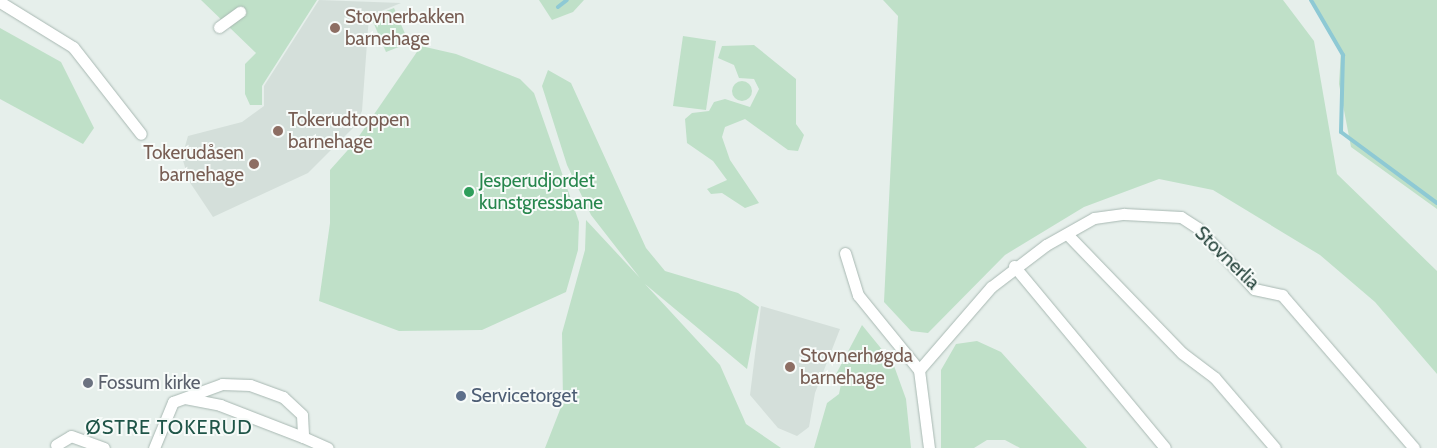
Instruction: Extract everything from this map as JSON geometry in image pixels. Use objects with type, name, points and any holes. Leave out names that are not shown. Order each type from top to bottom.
[{"type":"street","points":[[0,2],[73,47],[142,134]]},
{"type":"street","points":[[219,27],[240,12]]},
{"type":"street","name":"Stovnerlia","points":[[919,370],[1014,266],[1094,218],[1124,214],[1181,217],[1198,228],[1254,289],[1282,295],[1414,448]]},
{"type":"street","points":[[1067,234],[1182,353],[1215,378],[1275,448]]},
{"type":"street","points":[[845,253],[858,295],[892,334],[919,370],[929,448]]},
{"type":"street","points":[[1014,266],[1165,448]]},
{"type":"street","points":[[154,448],[163,420],[173,402],[222,384],[250,385],[296,406],[303,437]]},
{"type":"street","points":[[183,398],[220,405],[328,448]]},
{"type":"street","points":[[56,445],[71,436],[104,448]]},
{"type":"shaded area","name":"Tokerudtoppen barnehage","points":[[319,0],[401,3],[369,16],[362,111],[355,126],[308,173],[213,217],[189,181],[182,157],[188,136],[242,122],[264,106],[264,86]]},
{"type":"shaded area","name":"Stovnerhøgda barnehage","points":[[761,306],[840,329],[815,393],[809,427],[797,436],[778,428],[750,395]]},
{"type":"green space","points":[[201,0],[317,0],[262,86],[262,105],[250,105],[245,94],[245,64],[256,53]]},
{"type":"green space","points":[[539,0],[584,0],[573,12],[552,20]]},
{"type":"green space","points":[[883,0],[1283,0],[1314,41],[1337,174],[1437,271],[1437,374],[1375,302],[1320,255],[1213,190],[1159,179],[1084,207],[1005,255],[928,333],[911,331],[884,302],[898,16]]},
{"type":"green space","points":[[1313,0],[1437,0],[1437,209],[1351,147],[1339,84],[1341,51]]},
{"type":"green space","points":[[394,8],[409,43],[386,52],[371,17]]},
{"type":"green space","points":[[0,28],[61,62],[94,128],[83,144],[0,99]]},
{"type":"green space","points":[[683,36],[716,41],[706,110],[673,106]]},
{"type":"green space","points":[[754,45],[796,79],[796,124],[804,135],[798,151],[788,150],[745,119],[725,127],[722,137],[730,160],[759,203],[745,208],[722,193],[711,194],[707,189],[727,180],[713,161],[687,143],[685,119],[692,113],[709,111],[714,102],[725,99],[750,107],[759,89],[754,79],[739,78],[734,65],[718,58],[722,46]]},
{"type":"green space","points":[[421,46],[456,54],[520,79],[534,93],[579,222],[578,250],[566,292],[482,330],[399,331],[319,301],[330,223],[330,170],[355,142]]},
{"type":"green space","points":[[548,70],[571,83],[646,248],[665,271],[738,293],[759,307],[747,369],[645,284],[720,365],[746,424],[781,448],[545,448],[563,402],[562,333],[585,250],[586,220],[640,278],[591,215],[567,165],[542,86]]},
{"type":"green space","points":[[742,81],[749,84],[752,91],[749,98],[742,101],[735,98],[732,91],[735,84]]},
{"type":"green space","points":[[862,325],[893,363],[906,399],[911,448],[814,448],[827,403],[839,394],[841,384],[834,378]]},
{"type":"green space","points":[[977,341],[1001,352],[1087,448],[1020,448],[1005,440],[987,440],[974,448],[941,448],[941,370],[956,344]]},
{"type":"waterway","points":[[558,7],[567,0]]},
{"type":"waterway","points":[[1311,0],[1343,55],[1341,132],[1437,203]]},
{"type":"place","name":"Stovnerbakken barnehage","points":[[335,28]]},
{"type":"place","name":"Tokerudtoppen barnehage","points":[[278,131]]},
{"type":"place","name":"Tokerudåsen barnehage","points":[[254,164]]},
{"type":"place","name":"Jesperudjordet kunstgressbane","points":[[469,192]]},
{"type":"place","name":"Stovnerhøgda barnehage","points":[[790,367]]},
{"type":"place","name":"Fossum kirke","points":[[88,383]]},
{"type":"place","name":"Servicetorget","points":[[461,396]]},
{"type":"district","name":"ØSTRE TOKERUD","points":[[169,427]]}]
